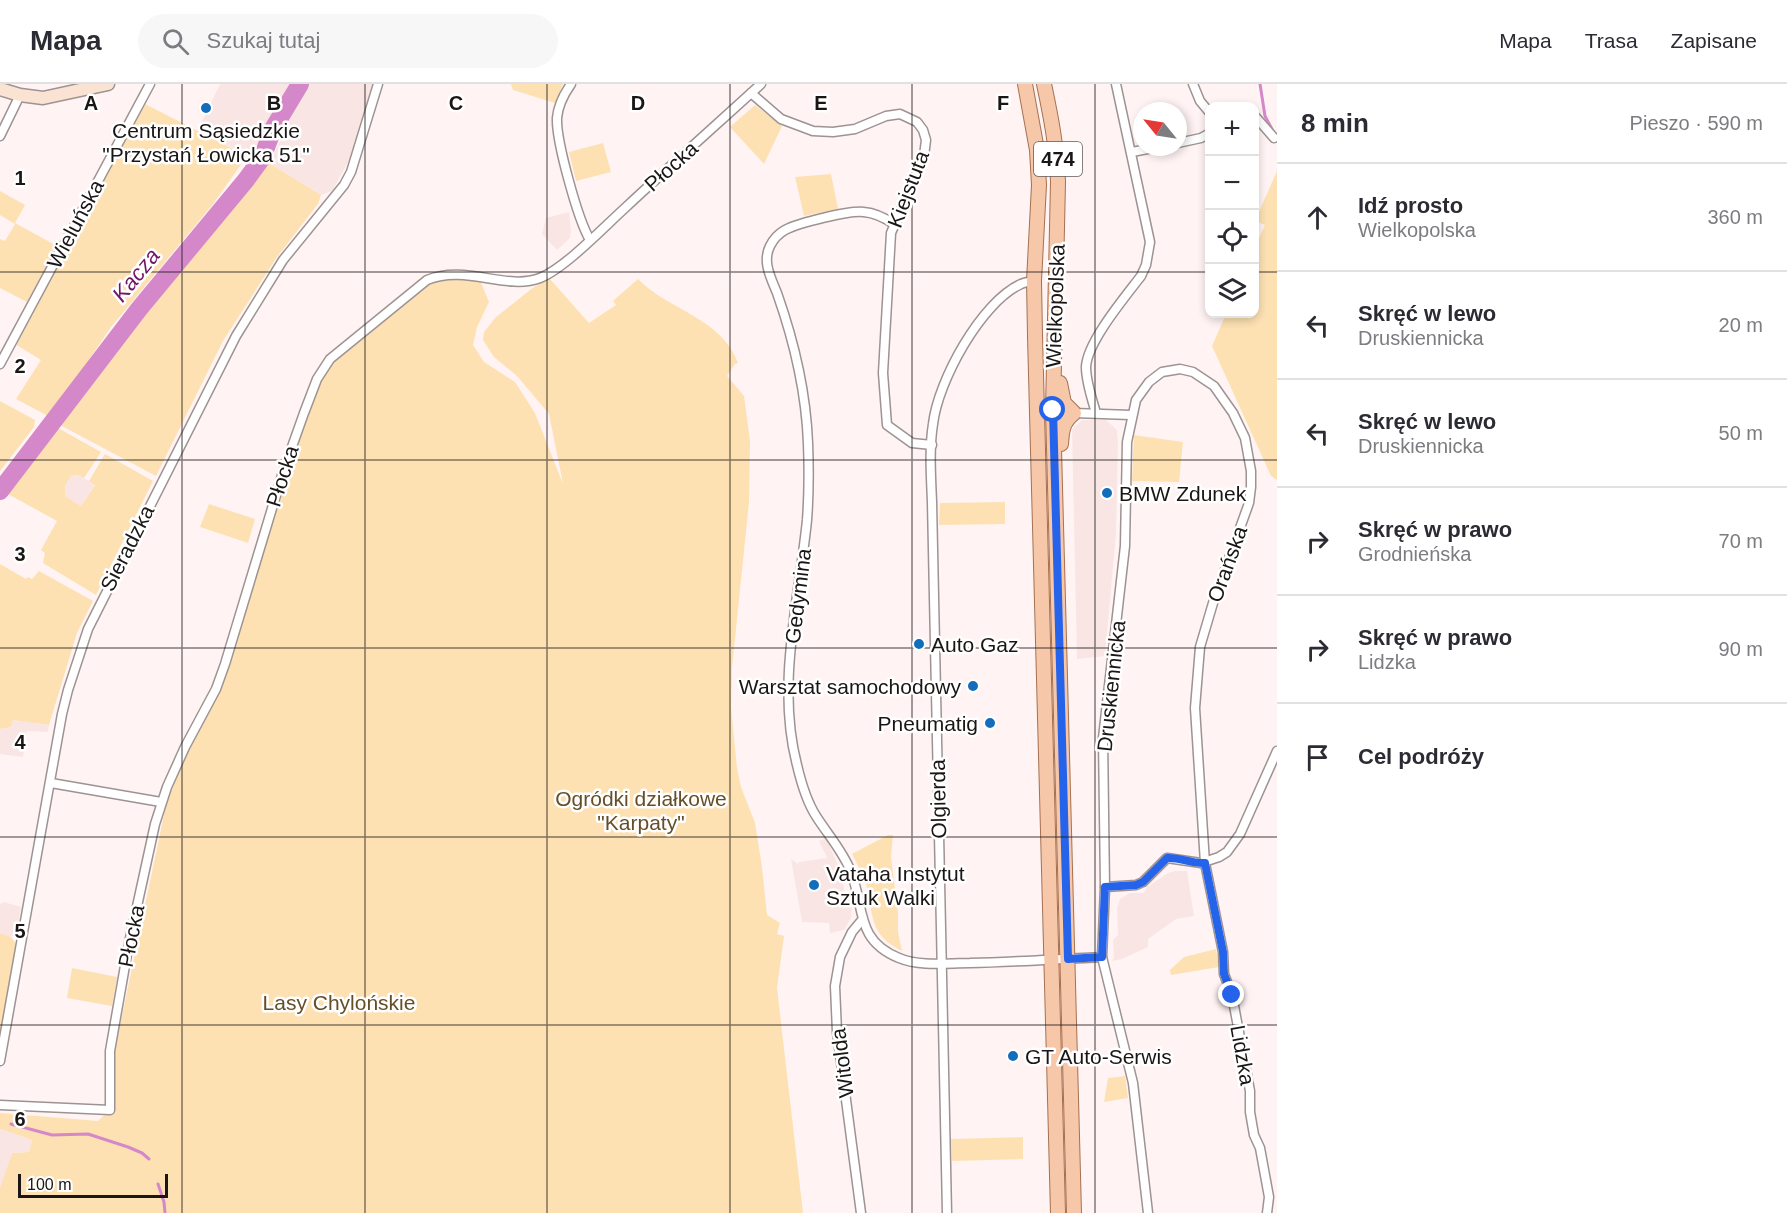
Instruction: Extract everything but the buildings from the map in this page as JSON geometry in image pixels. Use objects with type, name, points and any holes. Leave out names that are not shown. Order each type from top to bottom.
[{"type":"main road","name":"Wielkopolska","points":[[1025,84],[1037,150],[1039,185],[1034,281],[1058,1213]]},
{"type":"main road","name":"Wielkopolska","points":[[1044,84],[1058,155],[1053,410],[1074,1213]]},
{"type":"main road","points":[[1054,336],[1062,397],[1064,404],[1074,413],[1065,420],[1062,429],[1055,496]]},
{"type":"street","points":[[0,89],[20,96],[43,98],[60,90],[108,84]]},
{"type":"street","name":"Wieluńska","points":[[0,364],[150,84]]},
{"type":"street","name":"Sieradzka","points":[[0,1061],[68,690],[88,629],[236,336],[283,260],[344,185],[351,172],[378,84]]},
{"type":"street","points":[[571,84],[560,105],[557,132],[580,220],[590,240]]},
{"type":"street","name":"Płocka","points":[[0,1105],[110,1110],[110,1051],[143,878],[161,802],[185,747],[216,689],[283,472],[322,369],[341,349],[427,280],[457,273],[520,281],[533,280],[552,271],[590,240],[761,84]]},
{"type":"street","points":[[1096,413],[1087,378],[1088,359],[1093,343],[1141,276],[1149,254],[1150,242],[1116,84]]},
{"type":"street","points":[[1193,84],[1205,108]]},
{"type":"street","name":"Kiejstuta","points":[[751,93],[781,119],[813,131],[833,132],[855,129],[893,114],[908,117],[917,122],[923,130],[926,148],[894,224],[889,247],[883,373],[887,425],[912,443],[932,445]]},
{"type":"street","points":[[0,136],[20,96]]},
{"type":"street","points":[[1259,121],[1274,138]]},
{"type":"street","points":[[1187,141],[1205,136]]},
{"type":"street","name":"Gedymina","points":[[894,224],[879,215],[853,211],[788,228],[777,236],[768,250],[766,261],[788,324],[804,399],[810,470],[807,520],[792,639],[789,685],[789,710],[796,760],[814,813],[840,849],[851,870],[859,896],[862,920],[872,939],[897,957],[911,962],[1051,960]]},
{"type":"street","name":"Olgierda","points":[[947,1213],[933,423],[948,375],[961,350],[987,313],[1004,296],[1021,284],[1034,281]]},
{"type":"street","name":"Orańska","points":[[1131,415],[1142,390],[1162,372],[1170,370],[1193,372],[1214,386],[1225,399],[1245,438],[1249,454],[1251,487],[1249,503],[1212,603],[1200,646],[1196,708],[1205,863]]},
{"type":"street","points":[[1074,413],[1131,415]]},
{"type":"street","name":"Druskiennicka","points":[[1131,415],[1127,442],[1125,546],[1103,738],[1105,887],[1102,957],[1133,1083],[1148,1213]]},
{"type":"street","points":[[1105,887],[1136,885],[1143,882],[1167,858],[1205,863],[1227,852],[1240,834],[1277,751]]},
{"type":"street","points":[[51,783],[161,802]]},
{"type":"street","name":"Lidzka","points":[[1205,863],[1221,942],[1224,974],[1232,995],[1250,1091],[1250,1112],[1254,1135],[1260,1148],[1269,1197],[1267,1213]]},
{"type":"street","name":"Witolda","points":[[861,1213],[837,1032],[835,986],[840,957],[852,932],[862,920]]},
{"type":"street","points":[[1051,960],[1102,957]]},
{"type":"shaded area","points":[[220,84],[372,84],[352,155],[332,191],[321,195],[269,163],[288,126],[285,124],[263,164],[198,130]]},
{"type":"shaded area","points":[[569,212],[570,238],[557,250],[542,234],[546,218]]},
{"type":"shaded area","points":[[1082,420],[1106,420],[1117,430],[1118,442],[1116,534],[1105,656],[1077,659],[1072,430]]},
{"type":"shaded area","points":[[78,475],[95,484],[81,506],[65,496],[65,486],[71,476]]},
{"type":"shaded area","points":[[13,720],[49,725],[48,732],[27,731],[23,757],[0,754],[0,729],[11,727]]},
{"type":"shaded area","points":[[826,838],[842,874],[845,896],[850,896],[852,904],[851,918],[844,930],[830,933],[829,923],[802,922],[791,859],[798,864],[827,858],[819,841]]},
{"type":"shaded area","points":[[1175,871],[1187,871],[1194,916],[1176,919],[1148,939],[1148,947],[1112,961],[1114,957],[1113,940],[1118,935],[1117,908],[1120,899],[1130,893],[1144,893],[1147,887]]},
{"type":"shaded area","points":[[4,902],[21,907],[16,934],[11,937],[0,933],[0,904]]},
{"type":"shaded area","points":[[0,1129],[32,1140],[29,1152],[12,1153],[0,1187]]},
{"type":"green space","points":[[511,84],[563,84],[555,103],[513,90]]},
{"type":"green space","points":[[145,104],[247,156],[213,204],[111,327],[50,417],[16,399],[41,360],[15,344]]},
{"type":"green space","points":[[755,105],[782,126],[764,164],[730,127]]},
{"type":"green space","points":[[603,143],[611,172],[576,181],[569,152]]},
{"type":"green space","points":[[269,163],[321,195],[318,204],[277,257],[223,341],[156,476],[60,425],[73,408],[71,402],[78,393],[84,390],[121,337]]},
{"type":"green space","points":[[1277,171],[1277,480],[1271,476],[1212,346],[1224,318],[1259,318],[1259,238],[1265,225],[1259,223],[1259,212]]},
{"type":"green space","points":[[831,174],[838,209],[804,216],[795,177]]},
{"type":"green space","points":[[0,191],[25,205],[15,223],[57,246],[27,302],[0,288],[0,239],[5,241],[15,224],[0,215]]},
{"type":"green space","name":"Lasy Chylońskie","points":[[440,279],[480,280],[489,302],[477,327],[473,345],[484,362],[515,382],[535,413],[563,484],[549,414],[517,376],[494,357],[483,340],[484,332],[496,317],[534,287],[550,279],[589,323],[616,305],[613,301],[638,279],[650,290],[720,335],[738,363],[727,376],[744,396],[750,441],[749,502],[732,668],[731,707],[737,768],[741,787],[755,823],[767,915],[780,923],[777,934],[784,936],[777,988],[803,1213],[0,1213],[0,1187],[12,1153],[29,1152],[32,1140],[0,1129],[0,1113],[98,1121],[110,1110],[115,1101],[114,1054],[166,805],[188,750],[219,692],[229,665],[286,475],[325,370],[337,357],[420,288]]},
{"type":"green space","points":[[0,401],[35,420],[34,427],[0,471]]},
{"type":"green space","points":[[58,428],[101,452],[84,478],[78,475],[71,476],[65,486],[65,496],[81,506],[95,485],[89,481],[105,454],[153,481],[96,595],[43,563],[45,553],[41,550],[57,521],[8,494],[44,442],[46,443]]},
{"type":"green space","points":[[1134,435],[1183,442],[1179,482],[1132,481]]},
{"type":"green space","points":[[1005,502],[1005,524],[939,525],[940,503]]},
{"type":"green space","points":[[209,504],[255,519],[248,543],[200,527]]},
{"type":"green space","points":[[0,564],[26,579],[28,577],[32,579],[39,571],[93,601],[77,633],[49,725],[13,720],[11,727],[0,729]]},
{"type":"green space","points":[[888,835],[893,835],[891,857],[902,951],[891,945],[878,931],[874,923],[865,880],[852,854]]},
{"type":"green space","points":[[0,933],[11,937],[16,944],[0,1033]]},
{"type":"green space","points":[[1216,949],[1219,967],[1171,975],[1170,970],[1184,957]]},
{"type":"green space","points":[[72,968],[117,977],[112,1006],[67,998]]},
{"type":"green space","points":[[1125,1076],[1128,1098],[1104,1102],[1108,1078]]},
{"type":"green space","points":[[1023,1137],[1023,1159],[952,1161],[951,1139]]},
{"type":"waterway","name":"Kacza","points":[[0,491],[139,309],[246,180],[262,158],[273,129],[300,84]]},
{"type":"waterway","points":[[1260,84],[1265,116],[1273,131]]},
{"type":"waterway","points":[[11,1124],[52,1135],[88,1134],[128,1147],[149,1159]]},
{"type":"waterway","points":[[158,1184],[165,1213]]},
{"type":"place","name":"Centrum Sąsiedzkie \"Przystań Łowicka 51\"","points":[[206,108]]},
{"type":"place","name":"BMW Zdunek","points":[[1107,493]]},
{"type":"place","name":"Auto Gaz","points":[[919,644]]},
{"type":"place","name":"Warsztat samochodowy","points":[[973,686]]},
{"type":"place","name":"Pneumatig","points":[[990,723]]},
{"type":"place","name":"Vataha Instytut Sztuk Walki","points":[[814,885]]},
{"type":"place","name":"GT Auto-Serwis","points":[[1013,1056]]},
{"type":"route","points":[[1053,410],[1068,959],[1102,957],[1105,887],[1136,885],[1143,882],[1160,864],[1171,857],[1194,863],[1205,863],[1223,952],[1224,974],[1232,995]]},
{"type":"park label","name":"Ogródki działkowe \"Karpaty\"","points":[[641,810]]}]
